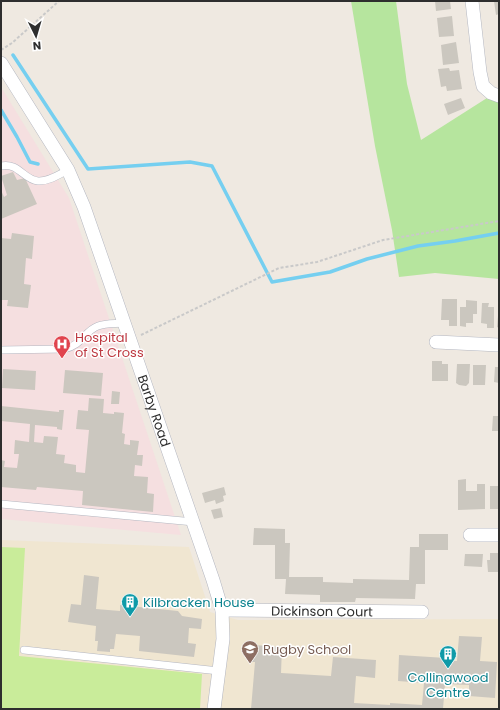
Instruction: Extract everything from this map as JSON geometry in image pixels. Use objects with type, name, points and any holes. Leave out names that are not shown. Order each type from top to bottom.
[{"type":"street","points":[[472,1],[480,72],[484,86],[491,93],[499,96]]},
{"type":"street","name":"Barby Road","points":[[1,64],[68,170],[84,207],[194,522],[222,610],[223,639],[214,709]]},
{"type":"street","points":[[436,342],[499,345]]},
{"type":"street","points":[[470,535],[499,535]]},
{"type":"street","name":"Dickinson Court","points":[[222,610],[422,612]]},
{"type":"lane","points":[[1,166],[5,165],[15,167],[31,179],[38,181],[46,180],[68,170]]},
{"type":"lane","points":[[1,350],[64,350],[72,348],[92,329],[98,326],[124,323]]},
{"type":"lane","points":[[1,504],[194,522]]},
{"type":"lane","points":[[24,650],[219,671]]},
{"type":"path","points":[[1,50],[12,43],[59,1]]},
{"type":"path","points":[[131,340],[279,268],[317,262],[383,240],[499,221]]},
{"type":"shaded area","name":"Hospital of St Cross","points":[[1,87],[69,198],[181,535],[1,519]]},
{"type":"shaded area","name":"Rugby School","points":[[1,540],[189,547],[210,612],[238,620],[499,619],[499,709],[1,709]]},
{"type":"green space","points":[[351,1],[396,1],[407,84],[421,140],[487,98],[499,101],[499,279],[435,273],[399,277]]},
{"type":"green space","points":[[1,547],[25,548],[19,656],[202,674],[200,709],[1,709]]},
{"type":"building","points":[[435,1],[450,1],[451,9],[436,11]]},
{"type":"building","points":[[494,1],[499,1],[499,14],[496,15]]},
{"type":"building","points":[[452,16],[454,36],[439,37],[437,18]]},
{"type":"building","points":[[456,42],[459,63],[443,65],[441,45]]},
{"type":"building","points":[[449,68],[450,71],[459,70],[462,89],[447,91],[446,86],[441,87],[438,69]]},
{"type":"building","points":[[461,98],[465,108],[448,115],[444,104]]},
{"type":"building","points":[[13,172],[17,180],[25,178],[37,204],[1,219],[1,190],[4,197],[7,195],[1,176]]},
{"type":"building","points":[[12,233],[34,236],[32,259],[26,258],[24,284],[31,285],[28,308],[7,306],[8,300],[1,300],[1,238],[11,239]]},
{"type":"building","points":[[442,299],[457,299],[457,326],[449,326],[449,320],[441,320]]},
{"type":"building","points":[[466,300],[477,301],[477,314],[473,314],[473,323],[466,323],[466,327],[460,326],[460,307],[466,307]]},
{"type":"building","points":[[482,303],[489,303],[488,307],[494,307],[494,328],[487,328],[487,324],[481,323]]},
{"type":"building","points":[[499,316],[499,328],[497,327]]},
{"type":"building","points":[[432,361],[442,361],[442,364],[448,364],[448,381],[432,381]]},
{"type":"building","points":[[457,364],[470,364],[469,383],[466,386],[456,383]]},
{"type":"building","points":[[473,365],[486,365],[485,385],[473,385]]},
{"type":"building","points":[[495,367],[499,367],[499,383],[494,382]]},
{"type":"building","points":[[3,369],[36,371],[35,390],[2,388]]},
{"type":"building","points":[[65,370],[103,373],[101,396],[63,393]]},
{"type":"building","points":[[112,391],[120,392],[119,404],[111,404]]},
{"type":"building","points":[[89,398],[104,399],[103,413],[124,413],[122,433],[125,434],[124,444],[130,445],[130,440],[139,441],[137,455],[143,455],[142,466],[135,465],[134,476],[148,477],[147,493],[154,494],[153,512],[82,505],[83,491],[37,487],[36,490],[1,487],[1,460],[5,461],[4,467],[17,468],[19,454],[14,454],[15,440],[29,442],[30,424],[1,421],[1,406],[59,412],[59,410],[64,410],[62,430],[57,429],[57,427],[35,425],[34,442],[43,443],[44,436],[58,437],[56,454],[65,455],[64,463],[76,465],[76,472],[85,473],[89,430],[76,429],[78,410],[88,411]]},
{"type":"building","points":[[493,416],[499,416],[499,431],[492,431]]},
{"type":"building","points":[[466,479],[466,491],[477,491],[477,484],[485,484],[485,509],[458,510],[458,480]]},
{"type":"building","points":[[490,486],[499,486],[499,509],[490,509]]},
{"type":"building","points":[[224,487],[226,495],[223,496],[224,501],[216,504],[215,500],[205,503],[202,493]]},
{"type":"building","points":[[221,508],[223,517],[214,519],[211,510]]},
{"type":"building","points":[[254,528],[285,529],[285,543],[290,543],[289,577],[323,577],[323,582],[353,583],[353,579],[409,580],[410,547],[419,547],[419,534],[448,534],[448,550],[425,550],[425,584],[416,584],[415,599],[356,598],[355,602],[320,602],[320,595],[285,594],[286,579],[275,579],[275,545],[253,545]]},
{"type":"building","points":[[490,553],[499,553],[499,572],[488,572],[487,560],[490,560]]},
{"type":"building","points":[[465,554],[483,554],[482,567],[464,566]]},
{"type":"building","name":"Kilbracken House","points":[[84,575],[99,577],[96,609],[120,611],[120,605],[178,611],[182,616],[202,619],[201,629],[189,628],[188,643],[196,644],[194,657],[139,651],[140,636],[116,634],[114,649],[110,649],[110,652],[97,651],[98,641],[95,641],[96,626],[68,622],[71,604],[81,605]]},
{"type":"building","name":"Collingwood Centre","points":[[459,636],[482,637],[480,661],[497,662],[495,698],[469,696],[469,685],[445,684],[443,709],[251,709],[255,662],[252,662],[253,645],[282,647],[281,673],[331,676],[333,657],[376,660],[375,678],[356,676],[354,703],[422,705],[424,683],[398,681],[399,655],[446,658],[446,661],[457,661]]},
{"type":"waterway","points":[[13,55],[88,169],[190,162],[212,166],[272,282],[330,272],[367,259],[418,246],[499,233]]},
{"type":"waterway","points":[[1,110],[30,162],[38,164]]},
{"type":"place","name":"Hospital of St Cross","points":[[62,359]]},
{"type":"place","name":"Kilbracken House","points":[[130,617]]},
{"type":"place","name":"Rugby School","points":[[250,664]]},
{"type":"place","name":"Collingwood Centre","points":[[448,669]]}]
